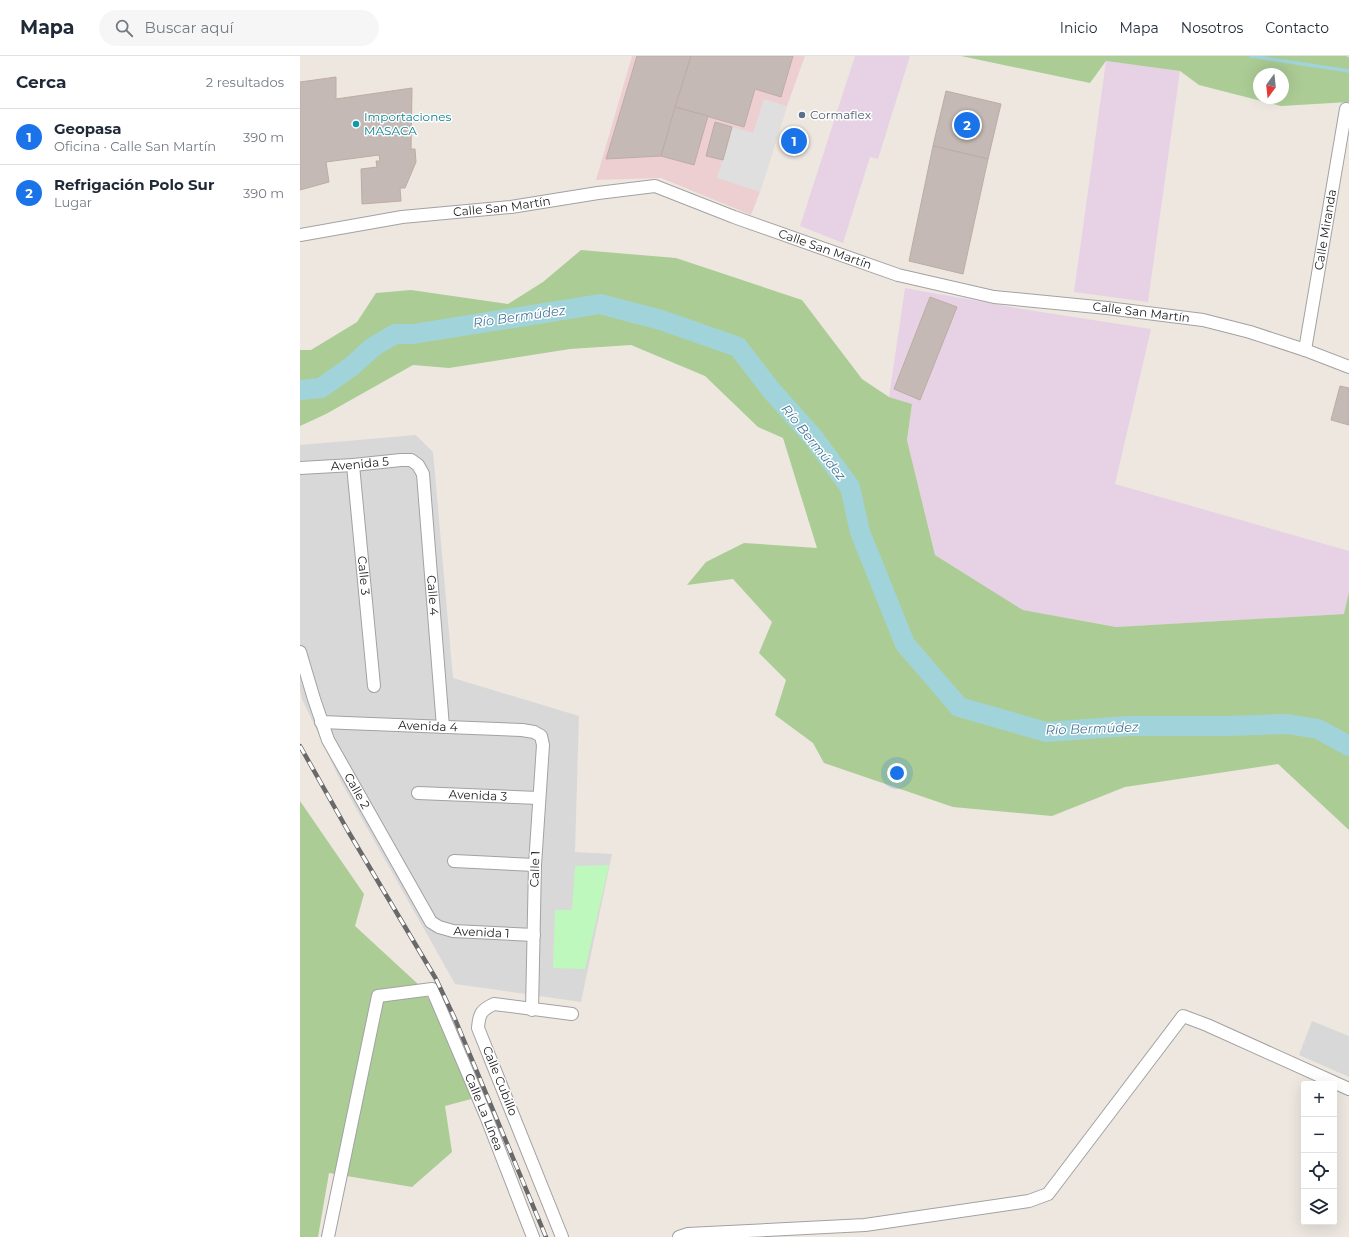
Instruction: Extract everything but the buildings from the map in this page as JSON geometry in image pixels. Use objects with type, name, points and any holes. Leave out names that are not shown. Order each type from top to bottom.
[{"type":"street","name":"Calle Miranda","points":[[1305,350],[1346,109]]},
{"type":"street","name":"Calle San Martín","points":[[300,235],[402,217],[511,206],[655,186],[734,217],[898,275],[994,297],[1107,308],[1203,320],[1250,332],[1305,350],[1349,367]]},
{"type":"street","name":"Avenida 5","points":[[300,468],[354,465],[401,460],[411,460],[418,465]]},
{"type":"street","name":"Calle 3","points":[[354,465],[374,686]]},
{"type":"street","name":"Calle 4","points":[[418,465],[423,474],[443,726]]},
{"type":"street","name":"Calle 2","points":[[300,652],[321,722],[328,740],[431,922]]},
{"type":"street","name":"Avenida 4","points":[[321,722],[443,726],[522,730],[534,732]]},
{"type":"street","name":"Calle 1","points":[[532,1010],[535,865],[538,798],[543,745],[541,736],[534,732]]},
{"type":"street","name":"Avenida 3","points":[[418,793],[538,798]]},
{"type":"street","points":[[454,861],[535,865]]},
{"type":"street","name":"Avenida 1","points":[[431,922],[439,927],[453,931],[534,935]]},
{"type":"street","name":"Calle La Línea","points":[[328,1237],[378,996],[432,989],[486,1116],[533,1237]]},
{"type":"street","name":"Calle Cubillo","points":[[562,1237],[478,1028],[479,1018],[484,1009],[494,1004],[572,1014]]},
{"type":"street","points":[[679,1237],[688,1234],[865,1225],[1029,1201],[1048,1194],[1183,1016],[1207,1025],[1349,1089]]},
{"type":"shaded area","points":[[632,56],[805,56],[751,215],[661,178],[596,180]]},
{"type":"shaded area","points":[[855,56],[910,56],[878,159],[870,157],[843,243],[800,226]]},
{"type":"shaded area","points":[[1106,61],[1180,71],[1148,302],[1074,292]]},
{"type":"shaded area","points":[[764,99],[787,106],[760,192],[717,178],[733,127],[753,133]]},
{"type":"shaded area","points":[[905,288],[1022,309],[1151,329],[1115,484],[1349,551],[1349,592],[1345,614],[1116,627],[1023,610],[935,555],[907,440],[912,404],[889,397]]},
{"type":"shaded area","points":[[416,435],[433,452],[453,678],[579,716],[575,852],[612,854],[581,1002],[455,984],[340,780],[302,699],[300,690],[300,445]]},
{"type":"shaded area","points":[[1312,1021],[1349,1036],[1349,1077],[1299,1055]]},
{"type":"green space","points":[[961,56],[1346,56],[1349,57],[1349,102],[1281,106],[1273,104],[1289,104],[1289,68],[1253,68],[1253,99],[1199,85],[1180,71],[1106,61],[1090,83]]},
{"type":"green space","points":[[581,250],[676,258],[802,300],[862,379],[889,397],[912,404],[907,440],[935,555],[1023,610],[1116,627],[1344,614],[1349,592],[1349,830],[1278,764],[1125,787],[1052,816],[953,807],[824,763],[813,743],[775,715],[786,680],[759,653],[772,622],[733,579],[687,585],[706,562],[744,543],[817,548],[783,438],[758,427],[705,376],[631,345],[570,349],[449,368],[413,365],[326,414],[300,426],[300,350],[311,350],[357,322],[376,293],[411,290],[508,304],[543,282]]},
{"type":"green space","points":[[300,801],[364,894],[355,926],[419,985],[438,1013],[475,1098],[445,1106],[452,1152],[412,1187],[329,1173],[318,1237],[300,1237]]},
{"type":"green space","points":[[609,865],[585,969],[553,968],[555,910],[572,910],[575,866]]},
{"type":"waterway","points":[[1251,56],[1349,71]]},
{"type":"waterway","name":"Río Bermúdez","points":[[300,390],[321,388],[352,366],[373,347],[395,334],[413,334],[600,304],[661,320],[738,347],[771,390],[813,437],[850,487],[860,532],[905,644],[959,707],[1046,732],[1129,726],[1226,726],[1287,724],[1318,729],[1349,746]]},
{"type":"railway","points":[[300,746],[348,831],[436,979],[455,1019],[546,1237]]},
{"type":"place","name":"Cormaflex","points":[[802,115]]},
{"type":"place","name":"Importaciones MASACA","points":[[356,124]]},
{"type":"place","name":"Refrigación Polo Sur","points":[[967,125]]},
{"type":"place","name":"Geopasa","points":[[794,141]]}]
